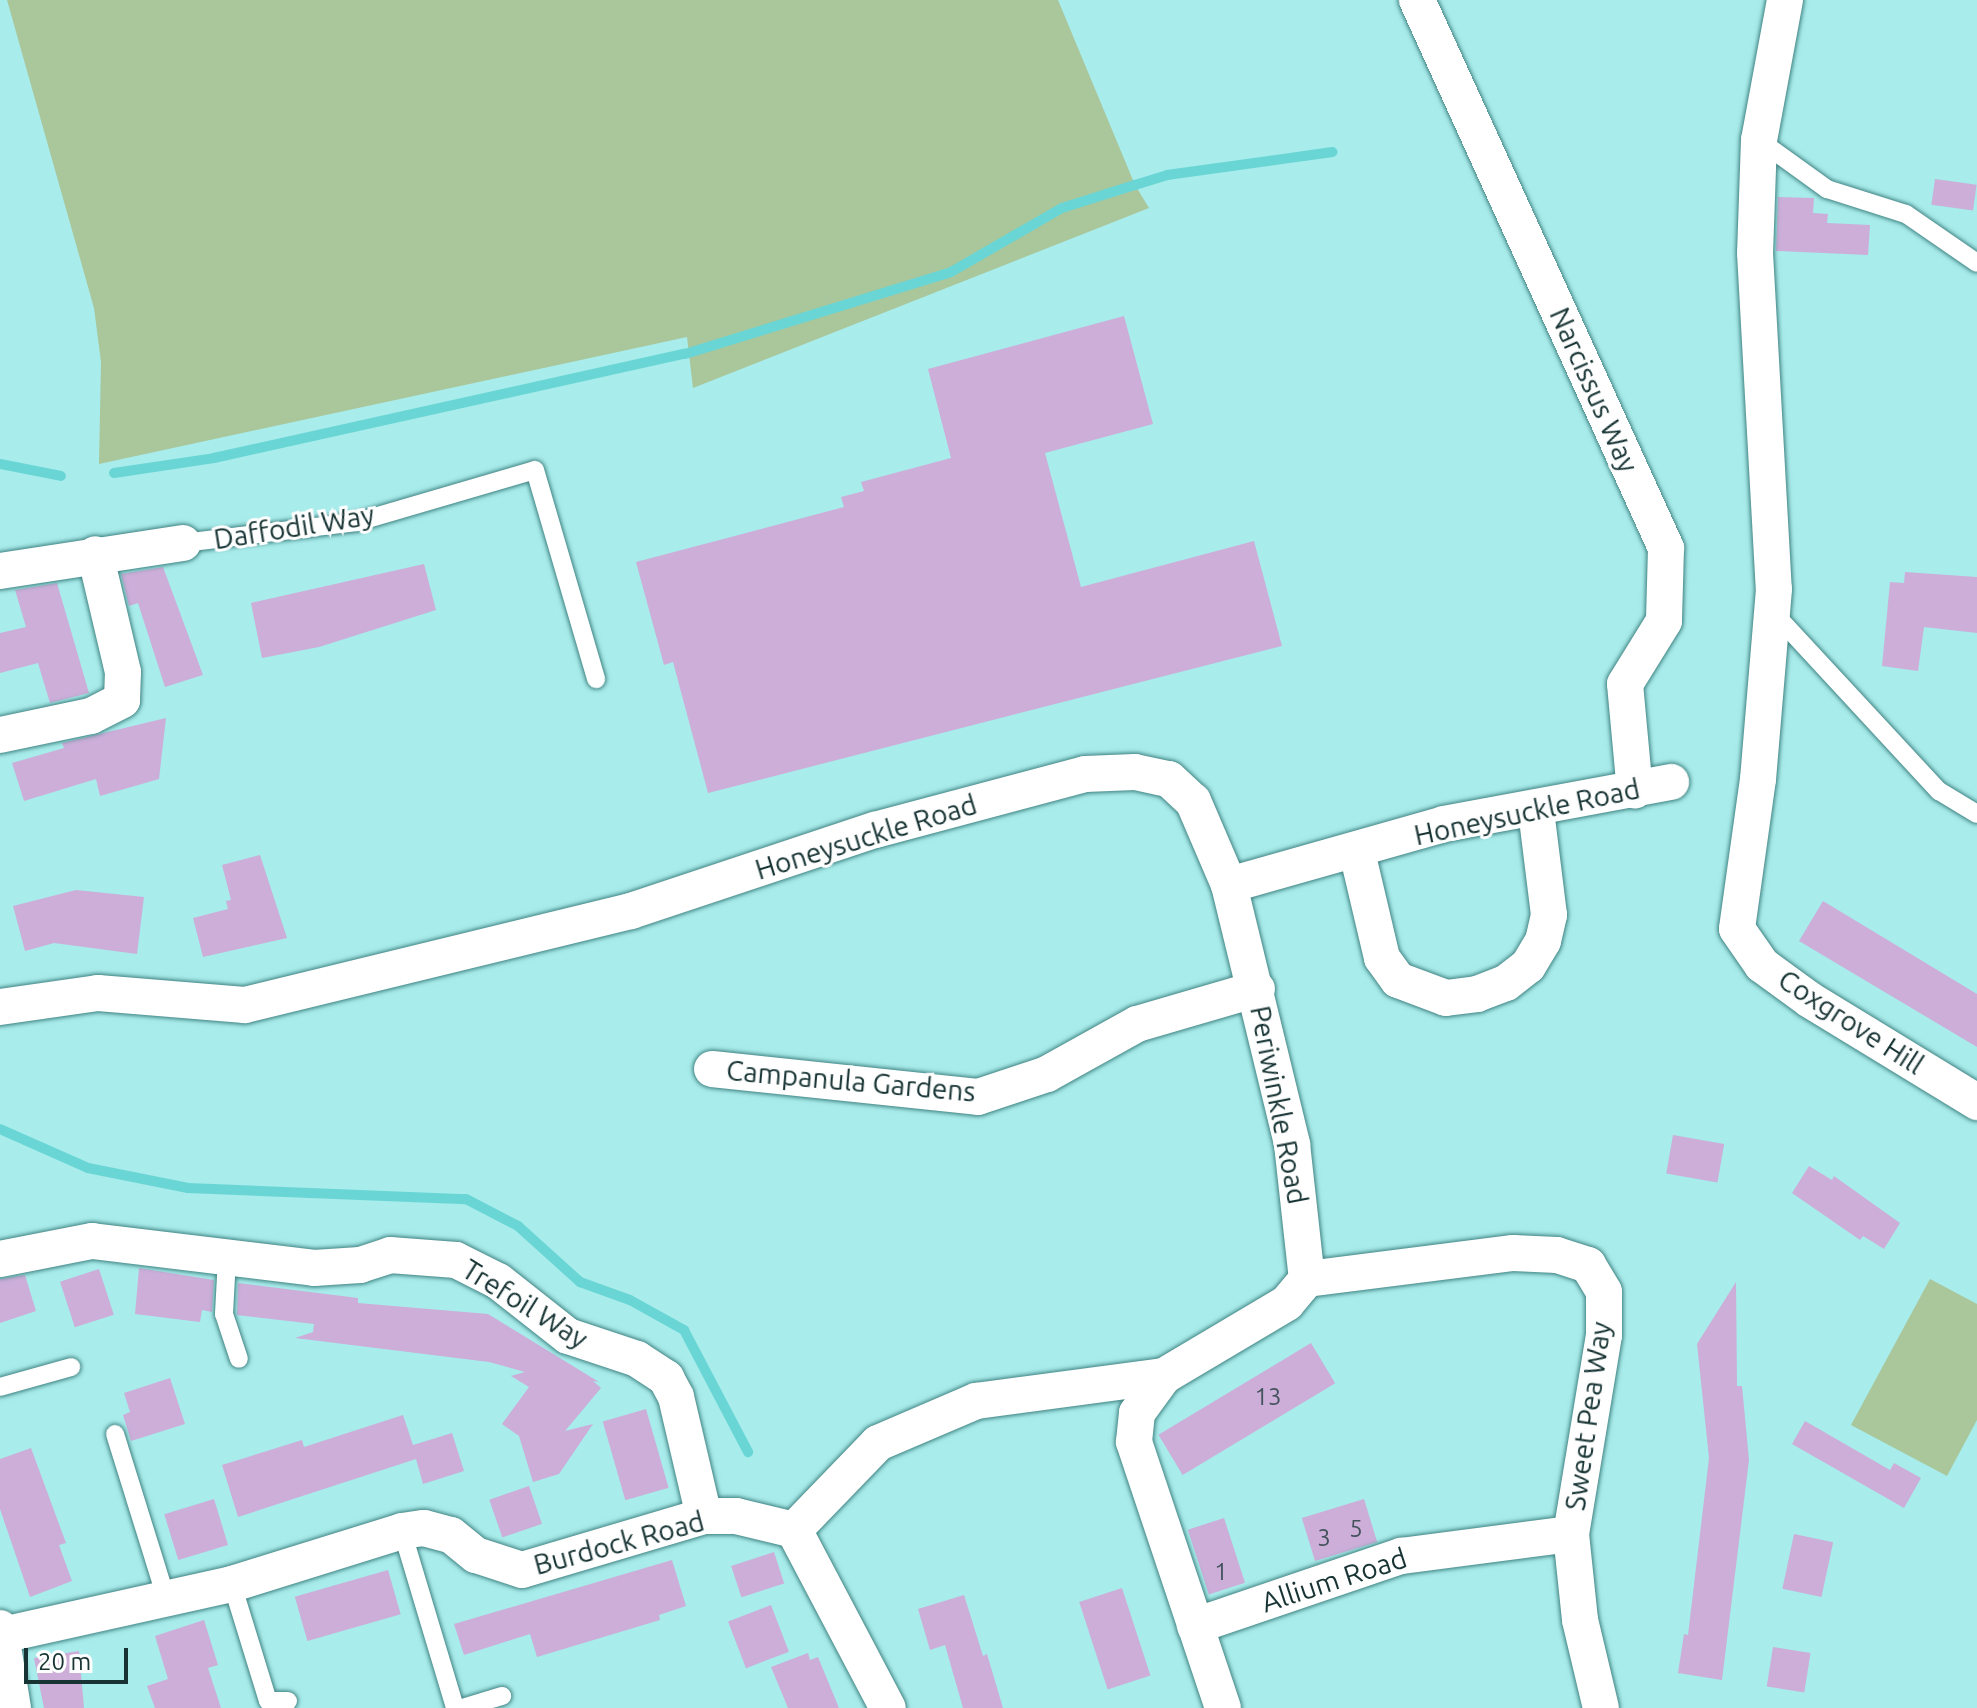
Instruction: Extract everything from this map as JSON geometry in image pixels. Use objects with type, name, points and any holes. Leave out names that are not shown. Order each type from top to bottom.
[{"type":"street","name":"Narcissus Way","points":[[1417,0],[1666,548],[1664,621],[1625,684],[1635,791]]},
{"type":"street","points":[[1772,611],[1755,253],[1759,140],[1785,0]]},
{"type":"street","name":"Daffodil Way","points":[[0,571],[95,554],[183,543]]},
{"type":"street","points":[[0,735],[91,716],[122,700],[123,672],[95,554]]},
{"type":"street","name":"Coxgrove Hill","points":[[1772,611],[1758,779],[1737,929],[1762,965],[1810,1000],[1977,1102]]},
{"type":"street","name":"Honeysuckle Road","points":[[0,1007],[59,995],[98,993],[168,1003],[245,1005],[320,990],[631,911],[875,830],[1085,774],[1135,772],[1169,779],[1193,801],[1229,885],[1357,852],[1444,824],[1536,810],[1671,782]]},
{"type":"street","points":[[1357,852],[1382,958],[1398,980],[1446,998],[1477,994],[1506,983],[1528,966],[1543,941],[1549,915],[1536,810]]},
{"type":"street","name":"Periwinkle Road","points":[[1229,885],[1257,989],[1292,1144],[1307,1279]]},
{"type":"street","name":"Campanula Gardens","points":[[712,1069],[978,1097],[1047,1074],[1137,1024],[1257,989]]},
{"type":"street","name":"Trefoil Way","points":[[0,1259],[64,1243],[92,1241],[314,1268],[360,1265],[390,1255],[432,1255],[478,1269],[568,1336],[637,1359],[666,1378],[676,1397],[704,1516]]},
{"type":"street","name":"Sweet Pea Way","points":[[1307,1279],[1513,1253],[1557,1255],[1588,1265],[1604,1292],[1604,1335],[1571,1534],[1580,1620],[1601,1708]]},
{"type":"street","points":[[888,1708],[794,1530],[878,1443],[976,1401],[1164,1376],[1287,1303],[1307,1279]]},
{"type":"street","points":[[1164,1376],[1137,1413],[1134,1442],[1223,1708]]},
{"type":"street","name":"Burdock Road","points":[[1,1632],[167,1601],[402,1531],[424,1528],[451,1535],[476,1555],[522,1570],[704,1516],[736,1516],[794,1530]]},
{"type":"street","name":"Allium Road","points":[[1195,1626],[1401,1556],[1571,1534]]},
{"type":"street","points":[[1,1632],[13,1708]]},
{"type":"lane","points":[[1759,140],[1827,189],[1906,214],[1977,263]]},
{"type":"lane","name":"Daffodil Way","points":[[183,543],[357,522],[535,470],[596,679]]},
{"type":"lane","points":[[1772,611],[1939,791],[1977,814]]},
{"type":"lane","points":[[227,1258],[224,1314],[239,1359]]},
{"type":"lane","points":[[0,1387],[71,1367]]},
{"type":"lane","points":[[115,1434],[167,1601]]},
{"type":"lane","points":[[402,1531],[455,1708]]},
{"type":"lane","points":[[232,1584],[268,1701],[288,1701]]},
{"type":"lane","points":[[462,1708],[502,1696]]},
{"type":"green space","points":[[7,0],[1058,0],[1135,185],[1149,208],[693,388],[687,337],[99,464],[101,362],[94,308]]},
{"type":"green space","points":[[1930,1279],[1977,1304],[1977,1420],[1947,1476],[1851,1425]]},
{"type":"building","points":[[1935,179],[1977,185],[1973,211],[1931,205]]},
{"type":"building","points":[[1778,197],[1814,198],[1813,213],[1828,214],[1827,223],[1870,225],[1868,255],[1776,251]]},
{"type":"building","points":[[1124,316],[1153,424],[1045,453],[1081,587],[1254,541],[1282,646],[708,793],[673,662],[664,665],[636,562],[844,507],[841,497],[864,491],[861,482],[951,458],[928,369]]},
{"type":"building","points":[[424,564],[436,610],[319,647],[262,658],[251,603]]},
{"type":"building","points":[[163,567],[203,675],[165,687],[138,603],[129,606],[121,574]]},
{"type":"building","points":[[1905,572],[1977,577],[1977,633],[1924,627],[1918,671],[1882,666],[1890,582],[1904,583]]},
{"type":"building","points":[[57,583],[89,693],[50,703],[38,663],[0,673],[0,633],[26,627],[15,590]]},
{"type":"building","points":[[166,718],[159,779],[100,796],[96,779],[24,801],[12,763],[64,748],[62,743]]},
{"type":"building","points":[[260,855],[287,938],[203,957],[193,918],[228,909],[226,901],[231,900],[222,865]]},
{"type":"building","points":[[76,890],[144,897],[137,954],[54,943],[25,951],[13,906]]},
{"type":"building","points":[[1823,901],[1977,994],[1977,1047],[1799,941]]},
{"type":"building","points":[[1673,1135],[1724,1144],[1717,1182],[1666,1173]]},
{"type":"building","points":[[1809,1166],[1832,1180],[1834,1176],[1900,1223],[1884,1249],[1863,1236],[1860,1240],[1792,1193]]},
{"type":"building","points":[[139,1268],[214,1280],[212,1312],[202,1310],[200,1322],[135,1314]]},
{"type":"building","points":[[99,1269],[114,1315],[75,1327],[60,1282]]},
{"type":"building","points":[[25,1275],[36,1311],[0,1323],[0,1279]]},
{"type":"building","points":[[1736,1282],[1737,1386],[1742,1386],[1749,1460],[1722,1680],[1678,1673],[1684,1634],[1688,1635],[1709,1458],[1697,1344]]},
{"type":"building","points":[[238,1283],[358,1298],[358,1303],[488,1314],[599,1382],[593,1381],[601,1388],[565,1431],[593,1424],[559,1474],[533,1482],[519,1436],[502,1424],[529,1387],[511,1376],[525,1372],[489,1362],[295,1338],[313,1332],[314,1324],[237,1315]]},
{"type":"building","points":[[1311,1343],[1335,1383],[1183,1475],[1158,1435]]},
{"type":"building","points":[[170,1378],[185,1424],[131,1441],[123,1415],[130,1412],[124,1393]]},
{"type":"building","points":[[646,1409],[669,1488],[625,1500],[603,1421]]},
{"type":"building","points":[[403,1415],[413,1445],[452,1433],[464,1471],[423,1484],[416,1459],[238,1517],[222,1465],[302,1440],[304,1447]]},
{"type":"building","points":[[1805,1421],[1890,1470],[1894,1463],[1921,1478],[1904,1508],[1792,1444]]},
{"type":"building","points":[[31,1448],[66,1543],[59,1545],[72,1581],[30,1597],[0,1509],[0,1459]]},
{"type":"building","points":[[529,1486],[542,1524],[502,1537],[489,1500]]},
{"type":"building","points":[[214,1499],[228,1545],[178,1560],[164,1514]]},
{"type":"building","points":[[1364,1499],[1377,1542],[1315,1561],[1302,1518]]},
{"type":"building","points":[[1224,1518],[1245,1583],[1209,1594],[1188,1530]]},
{"type":"building","points":[[1794,1534],[1833,1542],[1821,1597],[1782,1589]]},
{"type":"building","points":[[774,1552],[784,1583],[741,1597],[731,1566]]},
{"type":"building","points":[[672,1560],[686,1606],[659,1615],[660,1620],[537,1657],[530,1634],[464,1655],[454,1624]]},
{"type":"building","points":[[388,1570],[401,1614],[307,1641],[295,1597]]},
{"type":"building","points":[[1122,1588],[1150,1675],[1108,1689],[1079,1602]]},
{"type":"building","points":[[964,1595],[983,1656],[987,1654],[1003,1708],[963,1708],[945,1645],[930,1650],[918,1609]]},
{"type":"building","points":[[771,1605],[789,1652],[746,1668],[728,1621]]},
{"type":"building","points":[[204,1620],[218,1665],[208,1668],[221,1708],[155,1708],[147,1686],[168,1679],[155,1636]]},
{"type":"building","points":[[1773,1647],[1811,1653],[1804,1692],[1767,1687]]},
{"type":"building","points":[[79,1651],[84,1708],[44,1708],[34,1658]]},
{"type":"building","points":[[808,1653],[810,1660],[818,1657],[839,1708],[788,1708],[771,1667]]},
{"type":"waterway","points":[[114,473],[214,458],[685,354],[951,272],[1062,208],[1167,175],[1332,152]]},
{"type":"waterway","points":[[0,464],[61,476]]},
{"type":"waterway","points":[[0,1129],[88,1168],[188,1188],[466,1199],[518,1226],[580,1282],[630,1300],[684,1330],[748,1452]]}]
